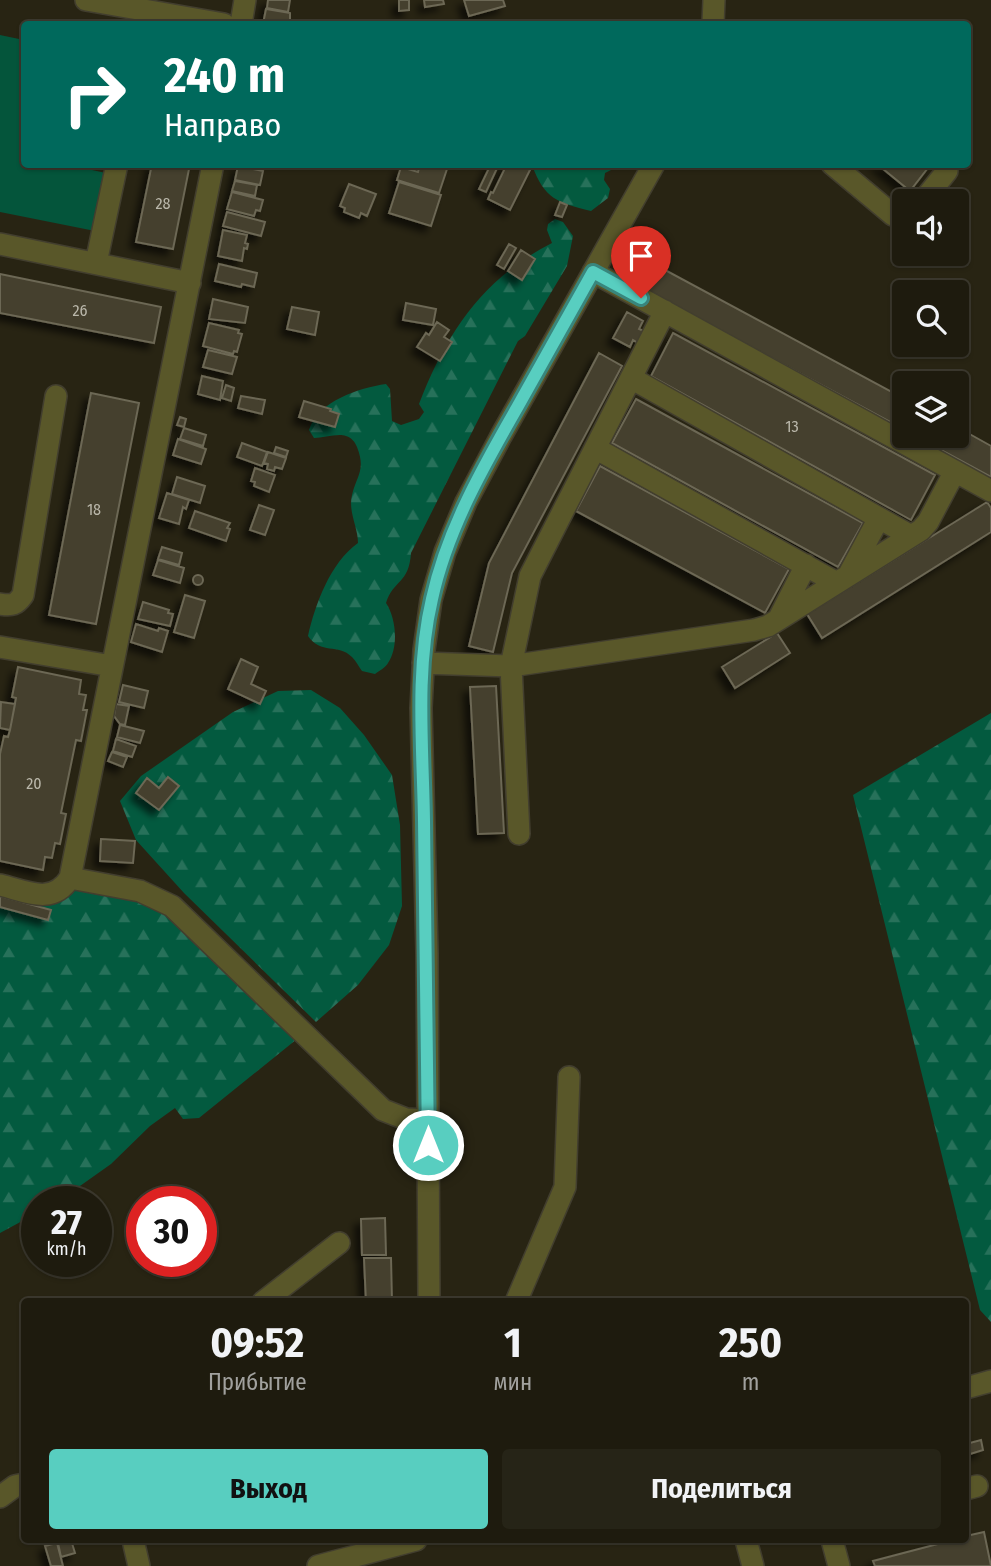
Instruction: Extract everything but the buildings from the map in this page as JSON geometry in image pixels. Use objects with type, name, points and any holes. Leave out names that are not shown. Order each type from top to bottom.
[{"type":"street","points":[[86,0],[148,18],[186,21]]},
{"type":"street","points":[[242,21],[245,0]]},
{"type":"street","points":[[713,21],[714,0]]},
{"type":"street","points":[[96,263],[116,168]]},
{"type":"street","points":[[0,885],[44,896],[59,891],[69,878],[213,168]]},
{"type":"street","points":[[429,1298],[428,953],[421,708],[423,663],[431,600],[466,502],[652,168]]},
{"type":"street","points":[[837,168],[892,214]]},
{"type":"street","points":[[933,189],[947,171]]},
{"type":"street","points":[[0,244],[190,283]]},
{"type":"street","points":[[593,272],[991,491]]},
{"type":"street","points":[[519,834],[511,666],[527,589],[535,564],[665,311]]},
{"type":"street","points":[[631,378],[911,536]]},
{"type":"street","points":[[0,604],[10,606],[18,603],[23,594],[56,396]]},
{"type":"street","points":[[595,448],[806,565],[843,579]]},
{"type":"street","points":[[423,663],[511,666],[754,630],[778,619],[911,536],[928,522],[955,471]]},
{"type":"street","points":[[843,579],[879,518]]},
{"type":"street","points":[[778,619],[806,565]]},
{"type":"street","points":[[0,647],[112,666]]},
{"type":"street","points":[[69,878],[140,891],[172,906],[383,1110],[407,1119],[428,1120]]},
{"type":"street","points":[[518,1298],[565,1187],[569,1077]]},
{"type":"street","points":[[268,1298],[340,1243]]},
{"type":"street","points":[[969,1387],[991,1381]]},
{"type":"street","points":[[0,1497],[21,1485]]},
{"type":"street","points":[[135,1543],[139,1566]]},
{"type":"street","points":[[318,1566],[361,1560],[408,1543]]},
{"type":"street","points":[[747,1543],[753,1566]]},
{"type":"street","points":[[833,1543],[839,1566]]},
{"type":"green space","points":[[0,35],[21,39],[21,168],[92,168],[106,173],[95,231],[0,212]]},
{"type":"green space","points":[[533,168],[615,168],[605,173],[604,180],[610,189],[608,198],[591,211],[554,198],[547,193]]},
{"type":"green space","points":[[555,219],[563,222],[573,236],[567,266],[525,336],[518,341],[411,553],[407,571],[389,596],[386,603],[392,616],[395,641],[386,666],[375,674],[362,671],[347,653],[318,645],[308,636],[325,585],[339,562],[358,543],[351,501],[361,461],[356,445],[350,438],[339,435],[314,438],[309,430],[321,411],[330,404],[352,393],[386,384],[390,389],[392,421],[401,425],[419,419],[424,412],[419,404],[455,331],[470,310],[506,273],[552,243],[547,230],[548,224]]},
{"type":"green space","points":[[311,690],[340,708],[364,735],[392,775],[400,825],[402,906],[389,945],[358,985],[316,1022],[184,893],[136,840],[120,801],[141,776],[233,712],[278,691]]},
{"type":"green space","points":[[991,713],[991,1322],[980,1310],[853,795]]},
{"type":"green space","points":[[0,874],[50,889],[92,887],[136,895],[176,921],[297,1039],[199,1118],[183,1119],[175,1108],[150,1126],[111,1164],[80,1186],[21,1186],[21,1222],[0,1233]]},
{"type":"route","points":[[428,1145],[428,953],[421,708],[424,650],[431,600],[466,502],[593,272],[641,298]]}]
